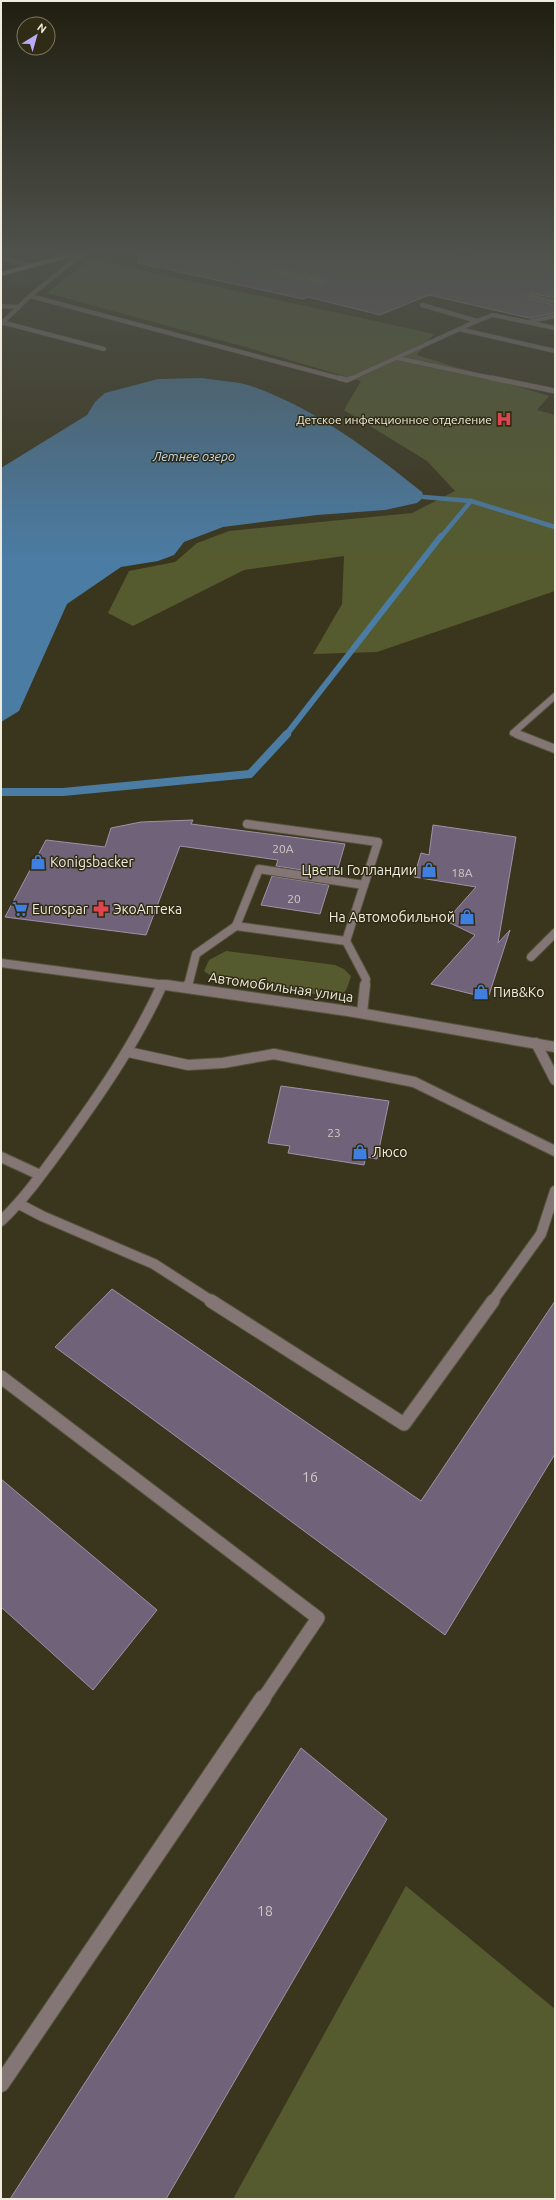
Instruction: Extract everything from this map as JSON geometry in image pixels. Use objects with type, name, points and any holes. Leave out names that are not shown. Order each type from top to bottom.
[{"type":"street","points":[[255,356],[347,380],[402,356]]},
{"type":"street","points":[[397,358],[555,391]]},
{"type":"street","points":[[555,696],[513,733],[555,749]]},
{"type":"street","points":[[246,824],[378,842],[346,942],[366,978],[362,1013]]},
{"type":"street","points":[[188,987],[196,954],[236,926],[259,869],[364,885]]},
{"type":"street","points":[[236,926],[346,942]]},
{"type":"street","points":[[531,957],[555,933]]},
{"type":"street","name":"Автомобильная улица","points":[[1,963],[188,987],[362,1013],[555,1047]]},
{"type":"street","points":[[1,1221],[19,1204],[128,1052],[153,1008],[162,984]]},
{"type":"street","points":[[536,1043],[555,1080]]},
{"type":"street","points":[[128,1052],[188,1065],[223,1063],[274,1054],[414,1082],[555,1151]]},
{"type":"street","points":[[1,1157],[40,1175]]},
{"type":"street","points":[[19,1204],[42,1216],[154,1264],[404,1424],[541,1234],[555,1191]]},
{"type":"street","points":[[1,1377],[318,1618],[1,2084]]},
{"type":"green space","points":[[275,356],[419,356],[549,396],[537,410],[555,415],[555,591],[377,652],[313,654],[342,604],[344,556],[244,570],[133,626],[108,613],[129,571],[175,562],[197,543],[229,531],[412,513],[455,491],[427,461],[344,410],[361,381]]},
{"type":"green space","points":[[226,951],[335,965],[344,969],[351,976],[347,989],[343,993],[330,996],[218,981],[204,971],[209,960]]},
{"type":"green space","points":[[406,1886],[555,2009],[555,2199],[233,2199]]},
{"type":"water","name":"Летнее озеро","points":[[202,378],[251,386],[298,406],[362,446],[422,492],[424,497],[417,503],[385,510],[317,515],[223,527],[184,542],[174,555],[158,561],[121,567],[67,604],[19,711],[1,722],[1,468],[87,415],[95,402],[105,393],[158,379]]},
{"type":"building","points":[[193,820],[191,824],[345,844],[338,868],[335,867],[333,875],[276,866],[278,860],[180,846],[146,935],[5,917],[46,840],[105,847],[111,828],[141,822]]},
{"type":"building","points":[[433,825],[516,837],[498,943],[510,930],[488,998],[431,984],[475,935],[446,921],[476,887],[414,877],[421,853],[429,855]]},
{"type":"building","points":[[272,876],[329,885],[320,914],[261,905]]},
{"type":"building","points":[[281,1086],[389,1101],[377,1159],[366,1157],[364,1165],[288,1153],[290,1146],[268,1143]]},
{"type":"building","points":[[112,1289],[421,1501],[555,1301],[555,1454],[445,1635],[55,1347]]},
{"type":"building","points":[[1,1479],[157,1610],[93,1690],[1,1607]]},
{"type":"building","points":[[301,1748],[387,1819],[166,2199],[10,2199]]},
{"type":"waterway","points":[[424,497],[471,501]]},
{"type":"waterway","points":[[441,537],[471,501]]},
{"type":"waterway","points":[[471,501],[555,527]]},
{"type":"waterway","points":[[286,735],[441,536]]},
{"type":"waterway","points":[[1,792],[63,792],[250,774],[287,734]]},
{"type":"place","name":"Детское инфекционное отделение","points":[[504,419]]},
{"type":"place","name":"Konigsbacker","points":[[38,862]]},
{"type":"place","name":"Цветы Голландии","points":[[429,870]]},
{"type":"place","name":"Eurospar","points":[[20,909]]},
{"type":"place","name":"ЭкоАптека","points":[[101,909]]},
{"type":"place","name":"На Автомобильной","points":[[467,917]]},
{"type":"place","name":"Пив&Ко","points":[[481,992]]},
{"type":"place","name":"Люсо","points":[[360,1152]]}]
